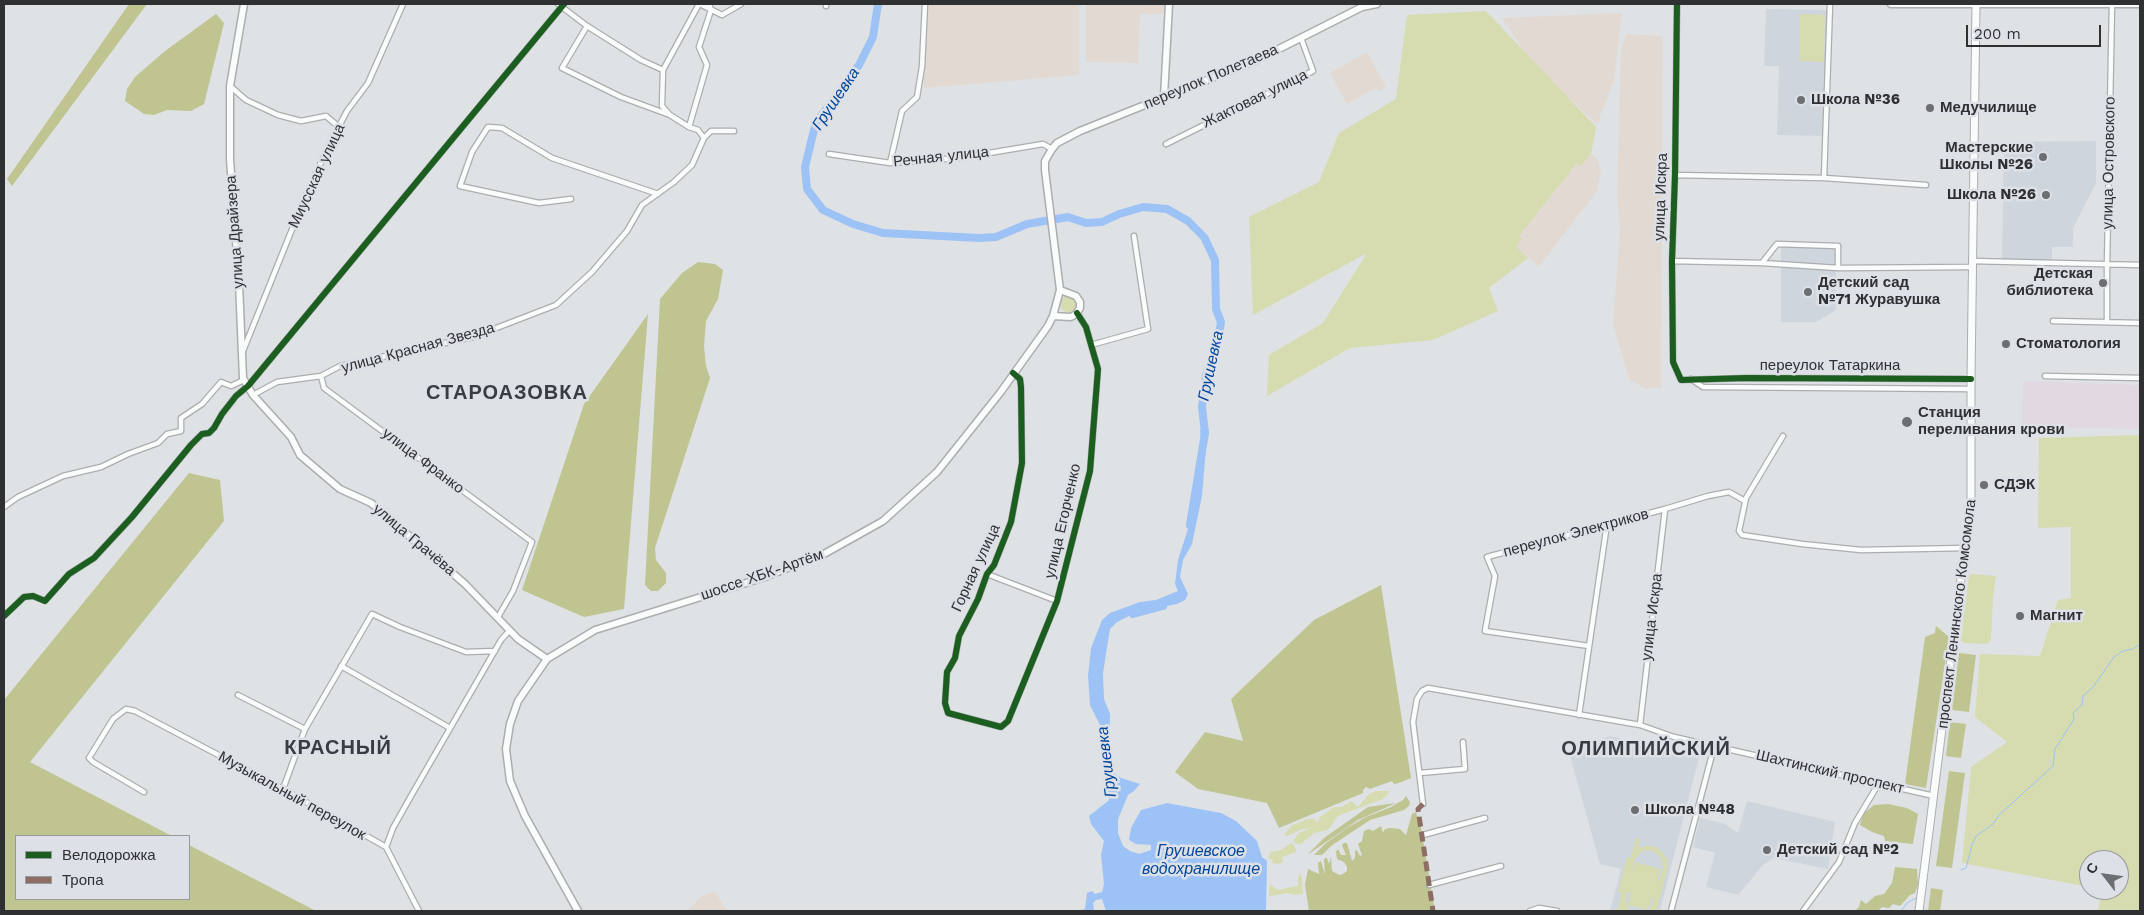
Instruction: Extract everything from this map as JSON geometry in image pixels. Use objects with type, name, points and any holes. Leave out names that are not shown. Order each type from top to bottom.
[{"type":"main road","name":"улица Драйзера","points":[[244,4],[230,86],[230,160],[245,381]]},
{"type":"main road","points":[[1164,97],[1169,4]]},
{"type":"main road","name":"переулок Полетаева","points":[[1052,149],[1057,143],[1080,131],[1256,60],[1362,7],[1374,4]]},
{"type":"main road","points":[[1891,4],[2140,4]]},
{"type":"main road","name":"проспект Ленинского Комсомола","points":[[1919,911],[1966,548],[1972,470],[1971,379],[1976,4]]},
{"type":"main road","name":"шоссе ХБК-Артём","points":[[578,911],[525,816],[510,781],[506,749],[510,724],[518,701],[547,659],[595,630],[762,578],[824,554],[883,521],[937,472],[1000,393],[1048,326],[1053,316],[1060,290],[1045,170],[1045,161],[1052,149]]},
{"type":"main road","points":[[1053,316],[1069,317],[1077,313],[1080,306],[1078,298],[1071,293],[1060,290]]},
{"type":"main road","name":"улица Грачёва","points":[[245,381],[254,395],[291,437],[300,455],[340,489],[371,503],[465,584],[518,640],[547,659]]},
{"type":"street","name":"Миусская улица","points":[[242,354],[303,202],[339,127],[368,83],[403,4]]},
{"type":"street","points":[[670,115],[662,106],[663,70],[699,4],[705,5],[722,15],[741,4]]},
{"type":"street","points":[[689,127],[707,65],[699,47],[711,10],[709,4]]},
{"type":"street","points":[[890,163],[902,111],[917,97],[922,67],[925,4]]},
{"type":"street","name":"улица Искра","points":[[1677,4],[1672,261],[1673,362],[1681,380],[1690,379]]},
{"type":"street","points":[[1824,178],[1830,4]]},
{"type":"street","name":"улица Островского","points":[[2107,322],[2112,4]]},
{"type":"street","points":[[4,616],[24,598],[33,596],[46,601],[69,574],[94,558],[132,517],[190,445],[202,434],[209,433],[214,428],[245,381],[561,5],[587,26],[641,60],[663,70]]},
{"type":"street","points":[[587,26],[562,68],[621,97],[670,115],[689,127],[698,130],[704,138],[710,131],[734,131]]},
{"type":"street","name":"Жактовая улица","points":[[1166,144],[1313,71],[1301,38]]},
{"type":"street","points":[[230,86],[246,100],[278,115],[301,121],[326,116],[339,127]]},
{"type":"street","points":[[571,199],[539,203],[460,186],[472,152],[488,127],[502,128],[552,158],[658,194]]},
{"type":"street","name":"улица Красная Звезда","points":[[254,395],[277,382],[321,376],[340,366],[472,337],[556,305],[592,272],[627,231],[642,205],[674,182],[692,165],[704,138]]},
{"type":"street","name":"Речная улица","points":[[829,154],[890,163],[959,158],[1043,144],[1052,149]]},
{"type":"street","points":[[1675,175],[1824,178],[1926,185]]},
{"type":"street","points":[[1091,345],[1148,329],[1134,236]]},
{"type":"street","points":[[1762,263],[1777,244],[1838,246],[1838,268]]},
{"type":"street","points":[[1672,261],[1762,263],[1838,268],[1972,264],[2140,265]]},
{"type":"street","name":"улица Егорченко","points":[[1001,727],[1008,720],[1057,601],[1090,471],[1098,368],[1086,327],[1077,313]]},
{"type":"street","points":[[2053,321],[2140,323]]},
{"type":"street","name":"Горная улица","points":[[1001,727],[948,713],[945,703],[947,672],[955,658],[959,636],[978,599],[987,574],[994,565],[1011,522],[1022,463],[1021,388],[1020,379],[1013,373]]},
{"type":"street","name":"улица Франко","points":[[321,376],[324,388],[532,542],[513,591],[498,617]]},
{"type":"street","points":[[2045,376],[2140,378]]},
{"type":"street","name":"переулок Татаркина","points":[[1690,379],[1971,379]]},
{"type":"street","name":"переулок Татаркина","points":[[1690,379],[1702,387],[1971,389]]},
{"type":"street","points":[[4,507],[18,497],[63,476],[88,472],[158,443],[167,434],[180,431],[181,418],[202,404],[221,382],[231,386],[245,381]]},
{"type":"street","points":[[1783,436],[1745,501],[1739,531],[1747,536],[1861,550],[1966,548]]},
{"type":"street","name":"переулок Электриков","points":[[1589,646],[1486,631],[1495,576],[1487,556],[1664,510],[1708,496],[1729,492],[1745,501]]},
{"type":"street","name":"улица Искра","points":[[1640,725],[1664,510]]},
{"type":"street","points":[[1579,715],[1606,524]]},
{"type":"street","points":[[987,574],[1057,601]]},
{"type":"street","points":[[283,789],[305,730],[372,614],[400,627],[466,652],[495,651]]},
{"type":"street","points":[[419,911],[386,847],[393,828],[450,728],[501,640],[510,631]]},
{"type":"street","points":[[341,666],[450,728]]},
{"type":"street","name":"Шахтинский проспект","points":[[1420,773],[1413,722],[1417,699],[1422,691],[1428,688],[1640,725],[1674,737],[1714,747],[1934,796]]},
{"type":"street","points":[[238,695],[305,730]]},
{"type":"street","name":"Музыкальный переулок","points":[[144,792],[89,758],[113,719],[126,709],[134,710],[283,789],[386,847]]},
{"type":"street","points":[[1422,804],[1420,773],[1465,769],[1463,742]]},
{"type":"street","points":[[1671,911],[1714,747]]},
{"type":"street","points":[[1803,911],[1839,862],[1855,823],[1879,783]]},
{"type":"street","points":[[1422,835],[1485,818]]},
{"type":"street","points":[[1429,885],[1501,866]]},
{"type":"street","points":[[1530,911],[1539,908],[1557,911]]},
{"type":"shaded area","points":[[927,4],[1079,4],[1079,75],[924,88]]},
{"type":"shaded area","points":[[1086,4],[1164,4],[1164,14],[1140,14],[1138,63],[1086,62]]},
{"type":"shaded area","name":"Школа №36","points":[[1766,9],[1827,10],[1824,136],[1777,135],[1779,66],[1764,66]]},
{"type":"shaded area","points":[[1622,13],[1614,80],[1597,124],[1533,65],[1502,18]]},
{"type":"shaded area","points":[[1627,34],[1663,36],[1661,388],[1644,388],[1629,379],[1613,324],[1620,230],[1617,194],[1621,49]]},
{"type":"shaded area","points":[[1367,52],[1386,87],[1378,91],[1376,88],[1347,104],[1330,73]]},
{"type":"shaded area","name":"Школа №26","points":[[2096,141],[2096,183],[2073,228],[2073,247],[2052,247],[2052,261],[2002,261],[2004,142]]},
{"type":"shaded area","points":[[1591,154],[1598,160],[1601,171],[1597,191],[1539,267],[1516,246],[1522,239],[1519,236],[1577,163],[1581,166]]},
{"type":"shaded area","name":"Детский сад №71 Журавушка","points":[[1781,247],[1836,247],[1836,310],[1816,322],[1781,322]]},
{"type":"shaded area","points":[[2023,381],[2140,385],[2140,429],[2022,427]]},
{"type":"shaded area","name":"Школа №48","points":[[1610,736],[1699,757],[1660,911],[1610,911],[1621,869],[1600,864],[1569,752]]},
{"type":"shaded area","name":"Детский сад №2","points":[[1747,801],[1835,822],[1828,869],[1774,858],[1764,864],[1738,895],[1706,887],[1715,853],[1693,847],[1700,818],[1723,823],[1738,833]]},
{"type":"shaded area","points":[[715,891],[727,911],[687,911],[701,897]]},
{"type":"green space","points":[[129,4],[147,4],[12,186],[7,179]]},
{"type":"green space","points":[[1486,11],[1596,127],[1591,154],[1581,166],[1577,163],[1519,236],[1522,239],[1516,246],[1528,258],[1489,288],[1498,311],[1433,340],[1350,348],[1267,396],[1269,355],[1323,323],[1367,253],[1253,315],[1249,217],[1319,182],[1339,133],[1396,99],[1407,15]]},
{"type":"green space","points":[[216,14],[224,23],[204,104],[191,111],[167,110],[154,115],[144,114],[125,101],[127,89],[135,77],[165,51]]},
{"type":"green space","points":[[1800,14],[1825,15],[1824,62],[1800,61]]},
{"type":"green space","points":[[698,262],[715,264],[723,270],[718,299],[706,321],[704,346],[706,366],[710,378],[655,548],[656,560],[666,573],[666,583],[658,591],[651,591],[645,585],[660,299],[682,273]]},
{"type":"green space","points":[[1065,296],[1071,296],[1076,301],[1074,310],[1065,312],[1060,307],[1060,301]]},
{"type":"green space","points":[[648,314],[624,609],[584,617],[522,590],[584,404]]},
{"type":"green space","points":[[2140,435],[2140,911],[2098,911],[2100,900],[2129,900],[2129,850],[2079,850],[2079,885],[1962,863],[1971,767],[2007,742],[1975,717],[1980,654],[2040,656],[2058,600],[2071,598],[2071,527],[2038,528],[2039,438]]},
{"type":"green space","points":[[189,473],[220,480],[224,521],[30,762],[170,835],[15,835],[15,900],[190,900],[190,846],[316,911],[4,911],[4,700]]},
{"type":"green space","points":[[1972,574],[1996,576],[1991,639],[1988,644],[1964,643],[1961,640],[1969,576]]},
{"type":"green space","points":[[1381,585],[1411,778],[1394,784],[1392,781],[1370,789],[1366,787],[1363,793],[1279,828],[1267,803],[1198,789],[1175,772],[1205,732],[1243,741],[1231,699],[1314,620]]},
{"type":"green space","points":[[1936,626],[1949,637],[1926,788],[1905,784],[1925,637],[1935,633]]},
{"type":"green space","points":[[1959,653],[1976,655],[1969,712],[1952,710]]},
{"type":"green space","points":[[1950,722],[1966,724],[1961,758],[1946,756]]},
{"type":"green space","points":[[1949,771],[1965,773],[1952,868],[1936,866]]},
{"type":"green space","points":[[1376,791],[1390,791],[1383,799],[1338,816],[1328,830],[1314,833],[1301,844],[1296,844],[1293,841],[1299,833],[1311,828],[1302,829],[1288,836],[1284,835],[1291,826],[1307,819],[1314,819],[1317,823],[1320,817],[1334,807],[1342,807],[1351,801],[1358,807],[1369,794]]},
{"type":"green space","points":[[1406,796],[1410,802],[1409,806],[1404,810],[1370,820],[1331,846],[1322,855],[1314,855],[1326,843],[1347,828],[1366,817],[1391,807]]},
{"type":"green space","points":[[1396,803],[1358,820],[1307,855],[1324,838],[1368,807]]},
{"type":"green space","points":[[1888,804],[1907,808],[1918,814],[1913,844],[1885,841],[1884,836],[1860,825],[1863,814],[1874,805]]},
{"type":"green space","points":[[1416,812],[1417,816],[1419,816],[1435,911],[1309,911],[1305,885],[1308,869],[1319,874],[1318,863],[1321,861],[1325,875],[1324,860],[1327,858],[1329,864],[1331,857],[1332,871],[1339,875],[1343,874],[1347,871],[1347,867],[1344,862],[1337,859],[1336,852],[1338,849],[1341,855],[1346,855],[1342,845],[1344,843],[1347,843],[1352,861],[1355,858],[1355,851],[1357,850],[1360,856],[1362,855],[1358,844],[1362,841],[1364,831],[1369,829],[1373,831],[1381,826],[1383,833],[1385,829],[1390,828],[1400,829],[1406,835],[1412,814]]},
{"type":"green space","points":[[1636,838],[1640,839],[1638,849],[1645,846],[1653,846],[1661,851],[1667,859],[1668,867],[1656,911],[1649,911],[1654,899],[1651,898],[1648,910],[1628,905],[1631,893],[1627,892],[1626,901],[1630,911],[1624,911],[1623,908],[1622,911],[1617,911],[1622,893],[1618,892],[1627,857],[1631,858]],"holes":[[[1647,850],[1654,851],[1661,858],[1663,867],[1659,881],[1657,880],[1660,869],[1636,862],[1632,874],[1635,859],[1641,852]]]},
{"type":"green space","points":[[1291,843],[1295,846],[1296,852],[1282,857],[1283,862],[1280,864],[1272,863],[1273,860],[1268,858],[1271,852],[1281,850]]},
{"type":"green space","points":[[1895,867],[1917,869],[1918,885],[1915,893],[1910,895],[1900,906],[1893,904],[1889,908],[1882,907],[1878,911],[1855,911],[1859,907],[1861,900],[1866,904],[1875,896],[1884,894],[1892,883]]},
{"type":"green space","points":[[1301,872],[1303,894],[1293,895],[1288,893],[1269,896],[1270,884],[1277,890],[1298,886],[1298,878]]},
{"type":"green space","points":[[1931,888],[1943,890],[1940,911],[1928,911]]},
{"type":"water","name":"Грушевское водохранилище","points":[[1200,430],[1205,433],[1206,448],[1202,496],[1192,544],[1183,560],[1180,577],[1188,594],[1185,600],[1177,604],[1137,612],[1117,622],[1110,629],[1103,673],[1104,699],[1110,714],[1109,760],[1112,772],[1121,778],[1140,784],[1128,795],[1118,819],[1118,833],[1123,846],[1139,854],[1151,850],[1151,845],[1136,844],[1129,840],[1131,828],[1141,810],[1167,803],[1221,813],[1236,821],[1257,841],[1262,857],[1267,861],[1266,911],[1106,911],[1102,899],[1096,900],[1093,903],[1094,911],[1078,911],[1085,909],[1087,893],[1092,891],[1095,894],[1102,892],[1104,884],[1101,855],[1104,841],[1091,824],[1089,816],[1113,797],[1107,780],[1103,731],[1090,705],[1088,676],[1091,648],[1102,620],[1110,613],[1140,602],[1156,600],[1178,591],[1175,584],[1178,560],[1192,516],[1202,450]]},
{"type":"waterway","name":"Грушевка","points":[[878,4],[873,37],[859,65],[816,123],[813,134],[805,167],[807,189],[823,210],[853,224],[883,233],[979,238],[996,237],[1027,224],[1068,217],[1086,223],[1102,222],[1119,214],[1143,207],[1167,209],[1188,221],[1204,237],[1215,260],[1216,309],[1221,322],[1217,346],[1206,375],[1202,407],[1205,433],[1190,525]]},
{"type":"waterway","name":"Грушевка","points":[[1133,614],[1163,606]]},
{"type":"waterway","points":[[1961,870],[1966,868],[1976,836],[1993,824],[1998,816],[2053,766],[2055,749],[2074,719],[2073,713],[2082,705],[2083,696],[2093,687],[2114,657],[2140,644]]},
{"type":"waterway","name":"Грушевка","points":[[1109,774],[1107,780],[1113,800]]},
{"type":"waterway","points":[[1901,911],[1907,903],[1916,898]]},
{"type":"marked path","points":[[1423,804],[1418,809],[1433,911]]},
{"type":"cycle path","points":[[4,616],[24,597],[33,596],[45,601],[69,574],[94,558],[132,517],[191,445],[202,434],[209,433],[214,428],[236,396],[248,386],[564,4]]},
{"type":"cycle path","points":[[1677,4],[1672,261],[1673,362],[1681,380],[1746,378],[1971,379]]},
{"type":"cycle path","points":[[1013,373],[1020,379],[1021,387],[1022,463],[1011,522],[994,565],[987,574],[978,599],[959,636],[955,658],[947,672],[945,703],[948,713],[1001,727],[1008,721],[1057,601],[1090,471],[1098,369],[1086,327],[1077,313]]},
{"type":"place","name":"Школа №36","points":[[1801,100]]},
{"type":"place","name":"Медучилище","points":[[1930,108]]},
{"type":"place","name":"Мастерские Школы №26","points":[[2043,157]]},
{"type":"place","name":"Школа №26","points":[[2046,195]]},
{"type":"place","name":"Детская библиотека","points":[[2103,283]]},
{"type":"place","name":"Детский сад №71 Журавушка","points":[[1808,292]]},
{"type":"place","name":"Стоматология","points":[[2006,344]]},
{"type":"place","name":"Станция переливания крови","points":[[1907,422]]},
{"type":"place","name":"СДЭК","points":[[1984,485]]},
{"type":"place","name":"Магнит","points":[[2020,616]]},
{"type":"place","name":"Школа №48","points":[[1635,810]]},
{"type":"place","name":"Детский сад №2","points":[[1767,850]]},
{"type":"district","name":"СТАРОАЗОВКА","points":[[507,393]]},
{"type":"district","name":"КРАСНЫЙ","points":[[338,748]]},
{"type":"district","name":"ОЛИМПИЙСКИЙ","points":[[1646,749]]}]
